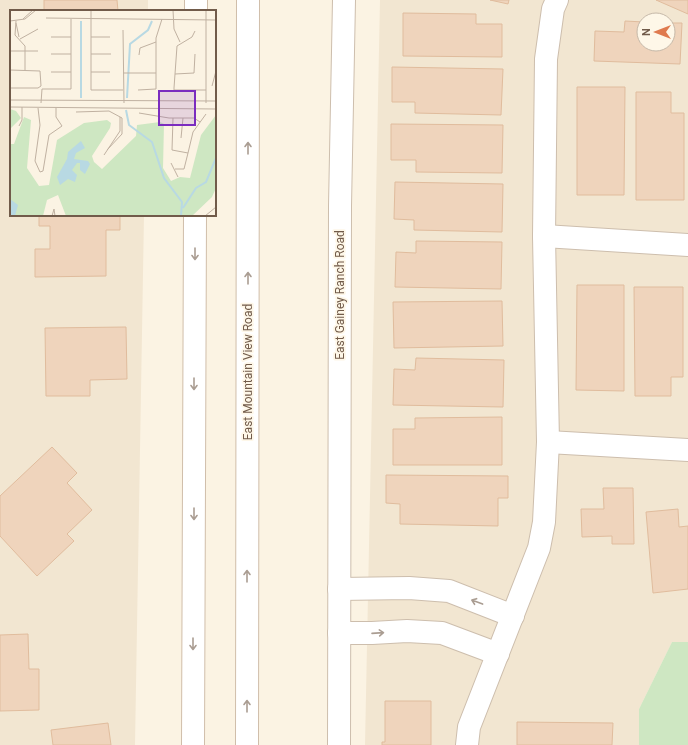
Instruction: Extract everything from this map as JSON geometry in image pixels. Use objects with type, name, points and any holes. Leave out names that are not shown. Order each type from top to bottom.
[{"type":"street","name":"East Mountain View Road","points":[[247,745],[248,0]]},
{"type":"street","name":"East Gainey Ranch Road","points":[[339,745],[340,206],[344,0]]},
{"type":"street","points":[[467,745],[469,727],[539,548],[544,522],[548,442],[544,236],[546,59],[553,9],[557,0]]},
{"type":"street","points":[[193,745],[195,216]]},
{"type":"street","points":[[544,236],[688,245]]},
{"type":"street","points":[[548,442],[688,450]]},
{"type":"street","points":[[339,589],[410,588],[449,592],[513,616]]},
{"type":"street","points":[[339,633],[372,634],[407,631],[442,633],[498,654]]},
{"type":"shaded area","points":[[0,0],[148,0],[148,10],[10,10],[10,216],[144,216],[135,745],[0,745]]},
{"type":"shaded area","points":[[380,0],[688,0],[688,642],[672,642],[639,709],[639,745],[365,745]]},
{"type":"green space","points":[[672,642],[688,642],[688,745],[639,745],[639,709]]},
{"type":"building","points":[[44,0],[117,0],[118,10],[44,10]]},
{"type":"building","points":[[490,0],[509,0],[508,4]]},
{"type":"building","points":[[656,0],[688,0],[688,14]]},
{"type":"building","points":[[403,13],[476,14],[476,24],[502,24],[502,57],[403,56]]},
{"type":"building","points":[[625,21],[636,22],[636,52],[676,52],[676,23],[682,23],[680,64],[594,61],[595,31],[624,32]]},
{"type":"building","points":[[392,67],[503,69],[501,115],[415,113],[415,102],[392,102]]},
{"type":"building","points":[[577,87],[625,87],[624,195],[577,195]]},
{"type":"building","points":[[636,92],[671,92],[671,113],[684,113],[684,200],[636,200]]},
{"type":"building","points":[[391,124],[503,125],[502,173],[416,172],[416,160],[391,160]]},
{"type":"building","points":[[395,182],[503,184],[502,232],[414,230],[414,220],[394,219]]},
{"type":"building","points":[[39,216],[120,216],[120,230],[106,230],[106,276],[35,277],[35,249],[50,249],[50,226],[39,226]]},
{"type":"building","points":[[416,241],[502,242],[501,289],[395,287],[396,252],[416,253]]},
{"type":"building","points":[[577,285],[624,285],[624,391],[576,390]]},
{"type":"building","points":[[634,287],[683,287],[683,377],[671,377],[671,396],[635,396]]},
{"type":"building","points":[[502,301],[503,346],[394,348],[393,302]]},
{"type":"building","points":[[126,327],[127,379],[90,380],[90,396],[46,396],[45,328]]},
{"type":"building","points":[[416,358],[504,360],[503,407],[393,405],[394,369],[415,370]]},
{"type":"building","points":[[502,417],[502,465],[393,465],[393,429],[415,429],[415,418]]},
{"type":"building","points":[[52,447],[77,473],[67,483],[92,510],[67,534],[74,541],[37,576],[0,536],[0,496]]},
{"type":"building","points":[[386,475],[508,476],[508,498],[498,498],[498,526],[400,524],[400,504],[386,503]]},
{"type":"building","points":[[603,488],[633,488],[634,544],[612,544],[612,536],[582,537],[581,509],[604,509]]},
{"type":"building","points":[[678,509],[679,527],[688,526],[688,589],[653,593],[646,512]]},
{"type":"building","points":[[28,634],[29,669],[39,669],[39,710],[0,711],[0,635]]},
{"type":"building","points":[[385,701],[431,701],[431,745],[382,745],[382,742],[385,742]]},
{"type":"building","points":[[517,722],[613,723],[612,745],[517,745]]},
{"type":"building","points":[[108,723],[111,745],[53,745],[51,730]]}]
